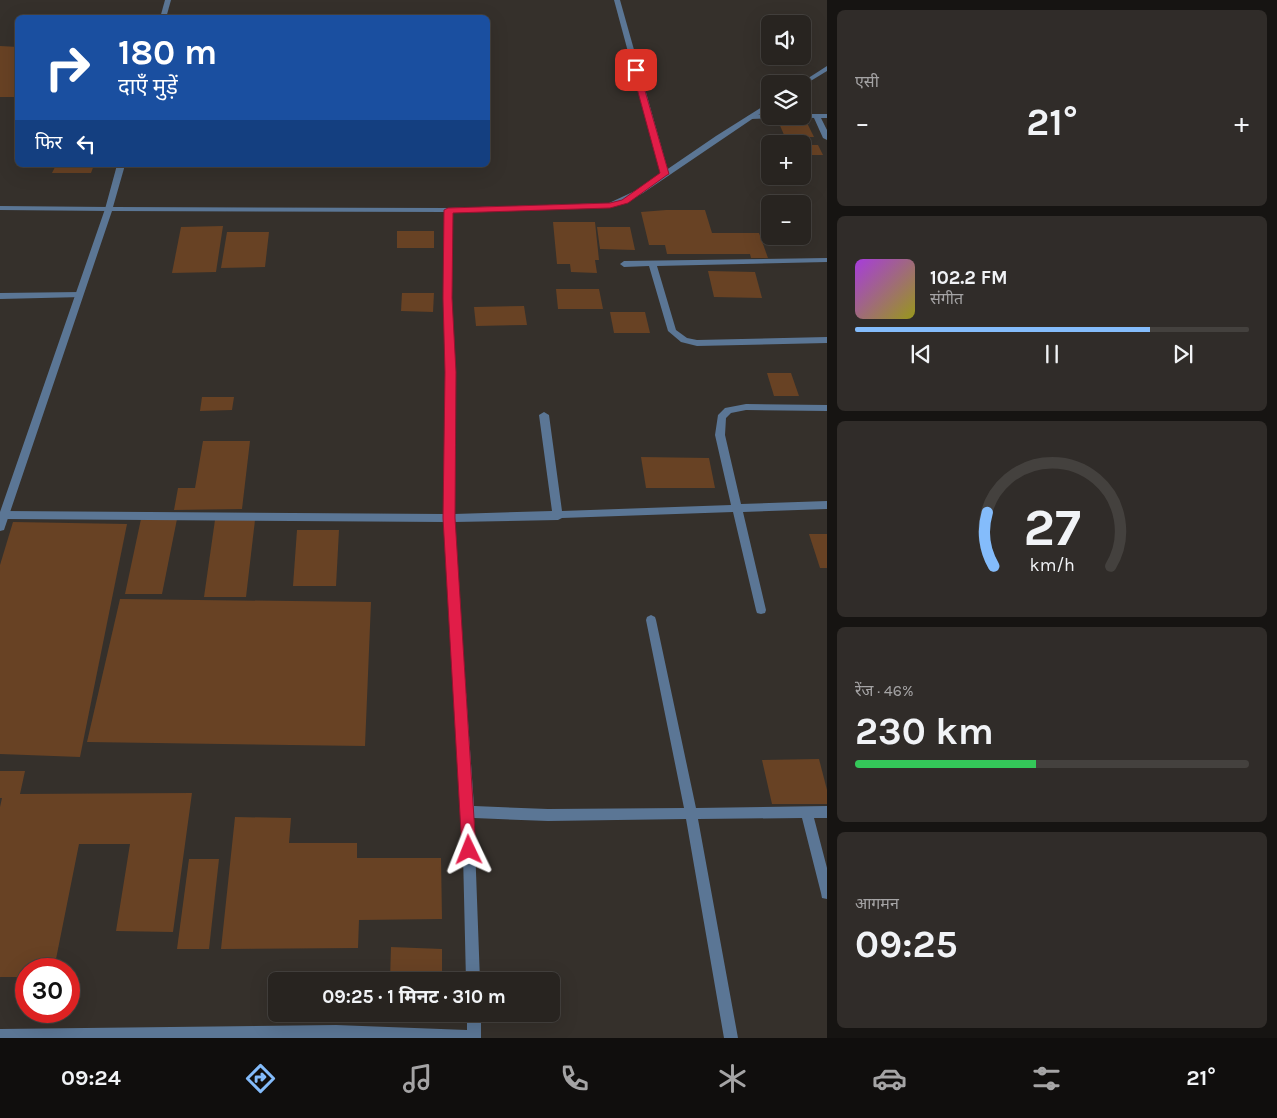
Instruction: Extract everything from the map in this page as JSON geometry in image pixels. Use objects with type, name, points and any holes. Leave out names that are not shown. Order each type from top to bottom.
[{"type":"street","points":[[165,15],[168,0]]},
{"type":"street","points":[[617,0],[664,174]]},
{"type":"street","points":[[811,78],[827,68]]},
{"type":"street","points":[[0,208],[448,210],[610,205],[625,202],[761,110]]},
{"type":"street","points":[[811,116],[827,116]]},
{"type":"street","points":[[817,116],[827,138]]},
{"type":"street","points":[[750,117],[761,117]]},
{"type":"street","points":[[0,527],[80,295],[120,167]]},
{"type":"street","points":[[448,210],[449,518],[468,812],[473,972]]},
{"type":"street","points":[[624,264],[827,260]]},
{"type":"street","points":[[652,264],[672,331],[684,340],[697,343],[827,340]]},
{"type":"street","points":[[0,296],[80,295]]},
{"type":"street","points":[[761,610],[736,510],[720,435],[721,417],[728,410],[746,407],[827,408]]},
{"type":"street","points":[[544,415],[558,516]]},
{"type":"street","points":[[4,515],[449,518],[736,510],[827,505]]},
{"type":"street","points":[[651,620],[691,814],[731,1038]]},
{"type":"street","points":[[468,812],[548,815],[827,812]]},
{"type":"street","points":[[807,813],[827,893]]},
{"type":"street","points":[[0,1036],[142,1037],[336,1032],[474,1037],[474,1022]]},
{"type":"building","points":[[0,46],[15,47],[15,97],[0,97]]},
{"type":"building","points":[[780,125],[808,125],[814,137],[811,137],[811,135],[784,135]]},
{"type":"building","points":[[811,145],[818,145],[823,155],[811,155]]},
{"type":"building","points":[[55,167],[93,167],[91,173],[52,173]]},
{"type":"building","points":[[705,210],[712,233],[759,233],[761,245],[763,245],[768,258],[751,258],[750,254],[667,254],[665,245],[649,245],[641,212]]},
{"type":"building","points":[[553,222],[595,222],[599,260],[595,260],[597,273],[571,272],[570,264],[557,264]]},
{"type":"building","points":[[223,226],[216,272],[172,273],[181,227]]},
{"type":"building","points":[[597,227],[630,227],[635,250],[600,249]]},
{"type":"building","points":[[397,231],[434,231],[434,248],[397,248]]},
{"type":"building","points":[[227,232],[269,232],[265,267],[221,268]]},
{"type":"building","points":[[708,271],[755,272],[762,298],[714,297]]},
{"type":"building","points":[[556,289],[599,289],[603,309],[558,309]]},
{"type":"building","points":[[402,293],[434,293],[433,312],[401,311]]},
{"type":"building","points":[[524,306],[527,325],[476,326],[474,307]]},
{"type":"building","points":[[610,312],[645,312],[650,333],[614,333]]},
{"type":"building","points":[[767,373],[791,373],[799,396],[774,396]]},
{"type":"building","points":[[202,397],[234,397],[232,410],[200,411]]},
{"type":"building","points":[[203,441],[250,441],[242,509],[174,510],[178,488],[195,488]]},
{"type":"building","points":[[641,457],[709,458],[715,488],[646,488]]},
{"type":"building","points":[[141,519],[177,519],[162,594],[125,594]]},
{"type":"building","points":[[215,520],[255,520],[246,597],[204,597]]},
{"type":"building","points":[[13,522],[127,524],[80,757],[0,754],[0,565]]},
{"type":"building","points":[[297,530],[339,530],[336,586],[293,586]]},
{"type":"building","points":[[809,534],[827,534],[827,568],[820,568]]},
{"type":"building","points":[[120,599],[371,602],[365,746],[87,742]]},
{"type":"building","points":[[819,759],[827,790],[827,804],[772,804],[762,760]]},
{"type":"building","points":[[0,771],[25,771],[20,794],[192,793],[173,932],[116,931],[130,844],[79,844],[56,958],[15,958],[15,977],[0,977],[0,807],[2,798],[0,798]]},
{"type":"building","points":[[235,817],[291,818],[289,843],[357,843],[357,858],[441,858],[442,919],[359,920],[358,948],[221,949]]},
{"type":"building","points":[[189,859],[219,859],[209,949],[177,949]]},
{"type":"building","points":[[391,947],[442,949],[442,972],[390,972]]},
{"type":"route","points":[[469,850],[449,518],[448,210],[610,205],[625,202],[664,174],[636,70]]}]
